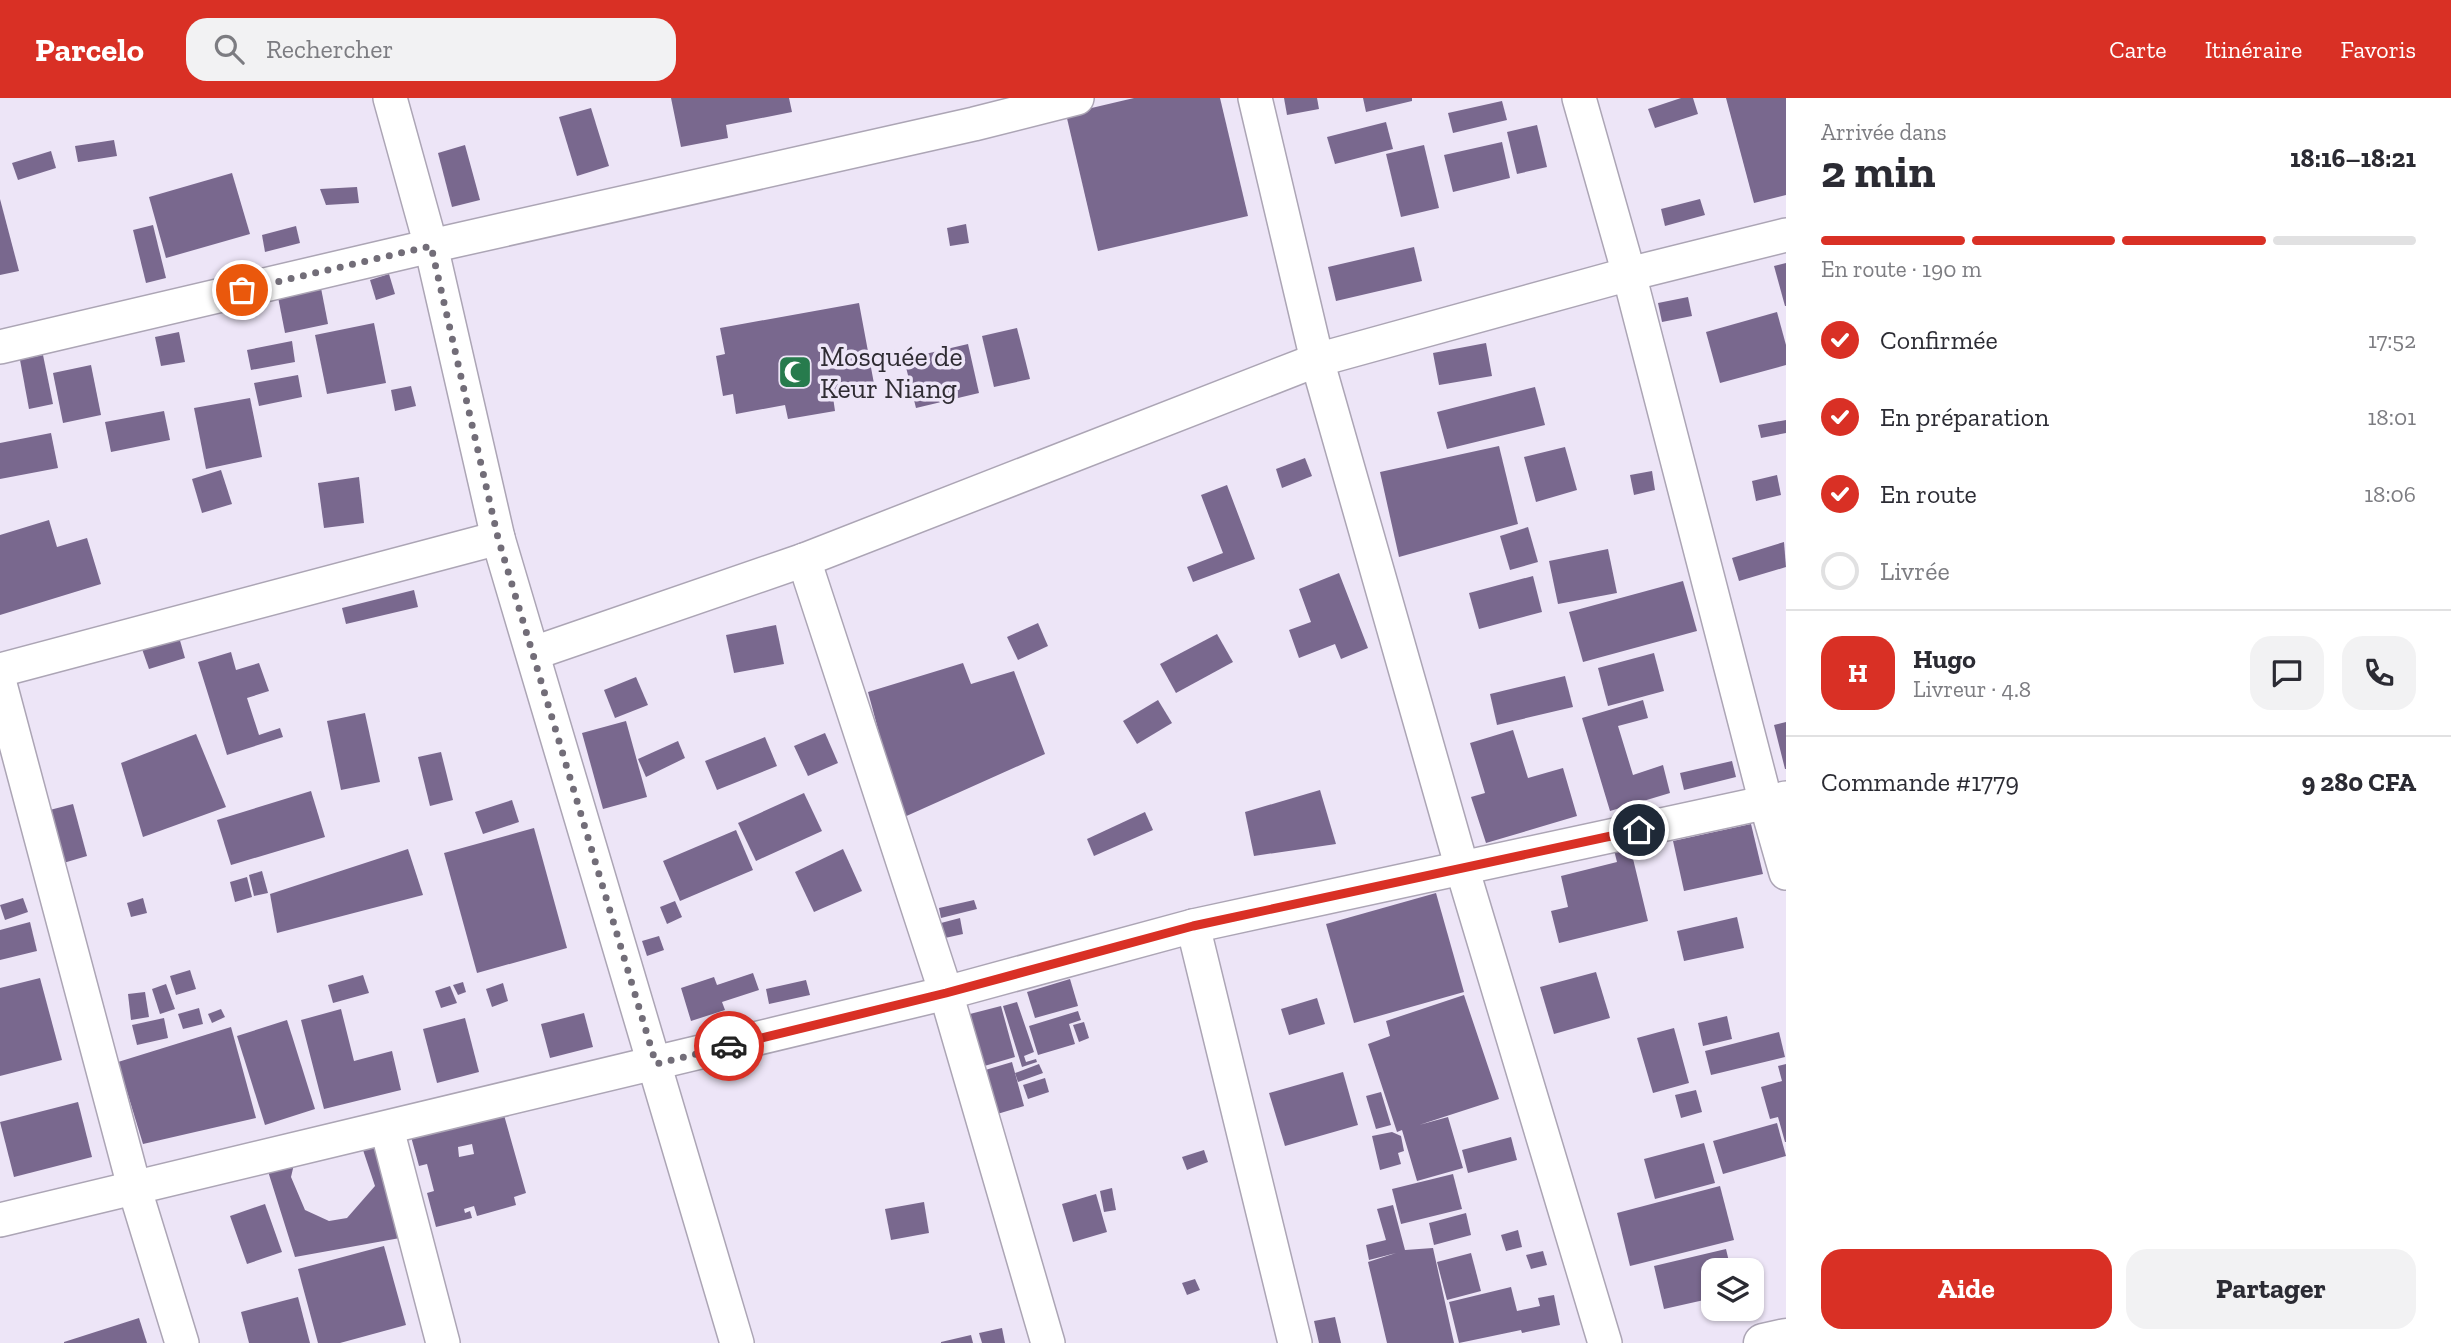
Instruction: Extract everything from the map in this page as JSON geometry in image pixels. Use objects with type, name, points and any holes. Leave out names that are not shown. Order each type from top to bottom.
[{"type":"street","points":[[390,98],[431,246],[498,538],[737,1343]]},
{"type":"street","points":[[0,347],[431,246],[970,111],[1077,98]]},
{"type":"street","points":[[1255,98],[1318,360],[1462,868],[1605,1343]]},
{"type":"street","points":[[1579,98],[1776,801],[1786,873]]},
{"type":"street","points":[[534,653],[804,560],[1318,360],[1629,274],[1786,235]]},
{"type":"street","points":[[0,670],[498,538]]},
{"type":"street","points":[[804,560],[946,993],[1048,1343]]},
{"type":"street","points":[[0,684],[135,1190],[182,1343]]},
{"type":"street","points":[[0,1220],[135,1190],[946,993],[1193,926],[1776,801]]},
{"type":"street","points":[[1193,926],[1296,1343]]},
{"type":"street","points":[[387,1129],[443,1343]]},
{"type":"street","points":[[1763,1343],[1786,1338]]},
{"type":"building","points":[[671,98],[789,98],[792,112],[726,125],[728,138],[681,147]]},
{"type":"building","points":[[1134,98],[1220,98],[1248,216],[1098,251],[1066,114]]},
{"type":"building","points":[[1284,98],[1317,98],[1319,109],[1287,115]]},
{"type":"building","points":[[1363,98],[1412,98],[1412,101],[1366,112]]},
{"type":"building","points":[[1681,98],[1693,98],[1698,114],[1655,128],[1648,109]]},
{"type":"building","points":[[1726,98],[1786,98],[1786,195],[1754,203]]},
{"type":"building","points":[[1502,101],[1507,120],[1453,133],[1448,113]]},
{"type":"building","points":[[591,108],[609,166],[577,176],[559,117]]},
{"type":"building","points":[[1386,122],[1393,149],[1335,164],[1327,137]]},
{"type":"building","points":[[1537,125],[1547,167],[1517,174],[1507,132]]},
{"type":"building","points":[[114,140],[117,156],[78,162],[75,146]]},
{"type":"building","points":[[1502,142],[1510,178],[1453,192],[1444,155]]},
{"type":"building","points":[[465,145],[480,200],[452,207],[438,153]]},
{"type":"building","points":[[1424,145],[1439,208],[1401,217],[1386,154]]},
{"type":"building","points":[[51,151],[56,168],[18,180],[12,163]]},
{"type":"building","points":[[232,173],[250,234],[166,258],[149,197]]},
{"type":"building","points":[[357,187],[359,203],[326,205],[320,189]]},
{"type":"building","points":[[0,199],[19,271],[0,275]]},
{"type":"building","points":[[1700,199],[1705,215],[1665,226],[1661,209]]},
{"type":"building","points":[[966,224],[969,243],[950,246],[947,228]]},
{"type":"building","points":[[153,225],[166,278],[146,283],[133,230]]},
{"type":"building","points":[[296,226],[300,243],[265,252],[262,235]]},
{"type":"building","points":[[1414,247],[1422,281],[1336,301],[1328,267]]},
{"type":"building","points":[[1786,263],[1786,306],[1785,306],[1774,266]]},
{"type":"building","points":[[389,274],[395,294],[376,300],[370,280]]},
{"type":"building","points":[[320,283],[328,324],[285,333],[277,292]]},
{"type":"building","points":[[1688,297],[1692,316],[1662,322],[1658,303]]},
{"type":"building","name":"Mosquée de Keur Niang","points":[[859,303],[875,389],[833,397],[835,411],[788,419],[785,405],[736,414],[733,394],[723,396],[716,356],[725,354],[720,328]]},
{"type":"building","points":[[1777,312],[1786,345],[1786,365],[1720,383],[1706,332]]},
{"type":"building","points":[[374,323],[386,383],[327,394],[315,335]]},
{"type":"building","points":[[1017,328],[1030,379],[994,387],[982,336]]},
{"type":"building","points":[[179,332],[185,362],[161,366],[155,337]]},
{"type":"building","points":[[292,341],[295,362],[251,370],[247,350]]},
{"type":"building","points":[[1486,343],[1492,376],[1439,385],[1433,353]]},
{"type":"building","points":[[968,344],[979,393],[916,408],[904,359]]},
{"type":"building","points":[[43,355],[53,404],[29,409],[20,360]]},
{"type":"building","points":[[91,365],[101,415],[63,423],[53,373]]},
{"type":"building","points":[[298,375],[302,397],[259,406],[254,383]]},
{"type":"building","points":[[411,386],[416,406],[395,411],[391,390]]},
{"type":"building","points":[[1535,387],[1545,425],[1447,449],[1437,412]]},
{"type":"building","points":[[250,398],[262,457],[206,469],[194,408]]},
{"type":"building","points":[[164,411],[170,440],[111,452],[105,422]]},
{"type":"building","points":[[1786,420],[1786,433],[1761,438],[1758,425]]},
{"type":"building","points":[[51,433],[58,468],[0,479],[0,443]]},
{"type":"building","points":[[1499,446],[1518,524],[1399,557],[1380,472]]},
{"type":"building","points":[[1565,447],[1577,490],[1536,502],[1524,457]]},
{"type":"building","points":[[1305,458],[1312,476],[1282,488],[1276,469]]},
{"type":"building","points":[[221,470],[232,504],[202,513],[192,479]]},
{"type":"building","points":[[1652,471],[1655,490],[1634,495],[1630,475]]},
{"type":"building","points":[[1777,475],[1781,495],[1756,501],[1752,481]]},
{"type":"building","points":[[359,477],[364,523],[324,528],[318,483]]},
{"type":"building","points":[[1227,485],[1255,559],[1193,582],[1187,567],[1223,553],[1201,495]]},
{"type":"building","points":[[49,520],[57,547],[87,538],[101,584],[0,615],[0,535]]},
{"type":"building","points":[[1528,527],[1538,562],[1510,570],[1500,536]]},
{"type":"building","points":[[1784,542],[1786,567],[1739,581],[1732,558]]},
{"type":"building","points":[[1608,549],[1617,593],[1558,604],[1549,561]]},
{"type":"building","points":[[1339,573],[1368,648],[1341,659],[1335,644],[1299,658],[1289,630],[1311,622],[1299,589]]},
{"type":"building","points":[[1533,576],[1542,612],[1479,629],[1469,593]]},
{"type":"building","points":[[1683,581],[1697,631],[1583,662],[1569,612]]},
{"type":"building","points":[[414,590],[418,607],[346,624],[342,608]]},
{"type":"building","points":[[1038,623],[1048,646],[1018,660],[1007,637]]},
{"type":"building","points":[[776,625],[784,664],[734,673],[726,635]]},
{"type":"building","points":[[1217,634],[1233,662],[1176,693],[1160,664]]},
{"type":"building","points":[[179,637],[185,658],[149,669],[142,649]]},
{"type":"building","points":[[231,652],[236,670],[259,663],[269,691],[247,698],[259,735],[280,728],[283,737],[227,755],[198,662]]},
{"type":"building","points":[[1654,653],[1664,691],[1608,706],[1598,668]]},
{"type":"building","points":[[963,663],[971,684],[1014,671],[1045,754],[902,818],[868,692]]},
{"type":"building","points":[[1565,676],[1573,707],[1497,725],[1490,694]]},
{"type":"building","points":[[636,677],[648,705],[615,718],[604,690]]},
{"type":"building","points":[[1158,700],[1172,723],[1137,744],[1123,721]]},
{"type":"building","points":[[1643,700],[1648,718],[1618,726],[1633,775],[1663,765],[1670,793],[1610,811],[1582,718]]},
{"type":"building","points":[[365,713],[380,782],[341,790],[327,721]]},
{"type":"building","points":[[626,721],[647,797],[603,809],[582,733]]},
{"type":"building","points":[[1786,722],[1786,769],[1785,769],[1774,725]]},
{"type":"building","points":[[1513,730],[1528,778],[1563,768],[1577,816],[1486,843],[1471,797],[1485,793],[1470,743]]},
{"type":"building","points":[[825,733],[838,763],[808,776],[794,746]]},
{"type":"building","points":[[196,734],[226,807],[143,837],[121,763]]},
{"type":"building","points":[[765,737],[777,766],[717,790],[705,761]]},
{"type":"building","points":[[678,741],[685,758],[646,777],[638,759]]},
{"type":"building","points":[[441,752],[453,800],[430,806],[418,757]]},
{"type":"building","points":[[1732,761],[1736,777],[1684,790],[1680,773]]},
{"type":"building","points":[[1320,790],[1336,844],[1254,856],[1245,812]]},
{"type":"building","points":[[311,791],[325,837],[231,865],[217,820]]},
{"type":"building","points":[[804,793],[822,831],[756,861],[738,823]]},
{"type":"building","points":[[512,800],[519,822],[483,834],[475,812]]},
{"type":"building","points":[[73,804],[87,856],[60,864],[46,811]]},
{"type":"building","points":[[1145,812],[1153,830],[1094,856],[1087,839]]},
{"type":"building","points":[[1751,824],[1763,874],[1684,891],[1673,841]]},
{"type":"building","points":[[534,828],[567,948],[477,973],[444,853]]},
{"type":"building","points":[[736,830],[753,870],[680,901],[663,861]]},
{"type":"building","points":[[1628,838],[1648,921],[1559,943],[1551,911],[1568,907],[1561,876],[1617,862],[1612,842]]},
{"type":"building","points":[[408,849],[423,895],[277,933],[270,894]]},
{"type":"building","points":[[843,849],[862,891],[814,912],[795,872]]},
{"type":"building","points":[[262,871],[268,893],[254,896],[249,875]]},
{"type":"building","points":[[247,877],[252,897],[235,902],[230,882]]},
{"type":"building","points":[[1436,893],[1464,992],[1354,1023],[1326,924]]},
{"type":"building","points":[[23,898],[28,912],[5,920],[0,905]]},
{"type":"building","points":[[143,898],[147,913],[131,917],[127,903]]},
{"type":"building","points":[[974,900],[977,909],[941,918],[939,908]]},
{"type":"building","points":[[675,901],[682,917],[667,924],[660,907]]},
{"type":"building","points":[[1737,917],[1744,948],[1684,961],[1677,931]]},
{"type":"building","points":[[960,918],[963,934],[945,938],[941,923]]},
{"type":"building","points":[[30,922],[37,951],[0,960],[0,930]]},
{"type":"building","points":[[659,936],[664,950],[647,956],[642,941]]},
{"type":"building","points":[[190,970],[196,989],[176,995],[170,976]]},
{"type":"building","points":[[1596,972],[1610,1018],[1554,1034],[1540,987]]},
{"type":"building","points":[[753,973],[759,990],[722,1002],[725,1010],[691,1021],[681,988],[714,977],[717,985]]},
{"type":"building","points":[[363,975],[369,993],[333,1003],[328,985]]},
{"type":"building","points":[[40,978],[62,1060],[0,1076],[0,988]]},
{"type":"building","points":[[1070,979],[1078,1006],[1035,1018],[1027,992]]},
{"type":"building","points":[[806,980],[810,995],[769,1004],[766,989]]},
{"type":"building","points":[[463,982],[466,992],[458,995],[453,985]]},
{"type":"building","points":[[503,983],[508,1001],[492,1007],[486,989]]},
{"type":"building","points":[[166,984],[175,1009],[160,1014],[152,989]]},
{"type":"building","points":[[450,986],[457,1003],[441,1008],[435,991]]},
{"type":"building","points":[[145,992],[149,1017],[131,1020],[128,994]]},
{"type":"building","points":[[1464,995],[1499,1099],[1419,1125],[1448,1117],[1463,1168],[1417,1181],[1402,1130],[1397,1132],[1368,1044],[1390,1036],[1386,1021]]},
{"type":"building","points":[[1317,998],[1325,1024],[1289,1035],[1281,1009]]},
{"type":"building","points":[[1017,1002],[1034,1052],[1024,1056],[1026,1062],[1036,1059],[1037,1062],[1022,1067],[1003,1006]]},
{"type":"building","points":[[1001,1006],[1015,1057],[981,1067],[966,1015]]},
{"type":"building","points":[[199,1008],[203,1024],[183,1029],[178,1014]]},
{"type":"building","points":[[221,1009],[225,1017],[212,1023],[208,1014]]},
{"type":"building","points":[[341,1009],[354,1061],[392,1051],[401,1090],[324,1109],[301,1020]]},
{"type":"building","points":[[1078,1011],[1081,1020],[1069,1024],[1075,1044],[1038,1055],[1029,1026]]},
{"type":"building","points":[[584,1013],[593,1047],[550,1058],[541,1024]]},
{"type":"building","points":[[1727,1016],[1732,1039],[1703,1046],[1698,1023]]},
{"type":"building","points":[[164,1018],[168,1038],[137,1045],[132,1025]]},
{"type":"building","points":[[465,1018],[479,1072],[437,1083],[423,1029]]},
{"type":"building","points":[[287,1020],[315,1109],[265,1125],[237,1036]]},
{"type":"building","points":[[1084,1022],[1089,1038],[1079,1042],[1073,1025]]},
{"type":"building","points":[[231,1027],[256,1118],[143,1144],[118,1062]]},
{"type":"building","points":[[1674,1028],[1689,1083],[1653,1093],[1637,1038]]},
{"type":"building","points":[[1779,1032],[1785,1057],[1711,1075],[1705,1051]]},
{"type":"building","points":[[1012,1062],[1024,1106],[994,1115],[982,1071]]},
{"type":"building","points":[[1039,1064],[1043,1073],[1018,1082],[1015,1073]]},
{"type":"building","points":[[1786,1064],[1785,1142],[1778,1117],[1770,1119],[1761,1087],[1782,1081],[1778,1066]]},
{"type":"building","points":[[1343,1072],[1358,1125],[1285,1146],[1269,1093]]},
{"type":"building","points":[[1045,1078],[1049,1092],[1028,1099],[1023,1085]]},
{"type":"building","points":[[1696,1090],[1702,1112],[1681,1118],[1675,1095]]},
{"type":"building","points":[[1381,1092],[1391,1125],[1376,1129],[1366,1096]]},
{"type":"building","points":[[78,1102],[92,1157],[14,1177],[0,1122]]},
{"type":"building","points":[[502,1108],[526,1193],[514,1197],[516,1205],[477,1216],[474,1206],[464,1209],[465,1213],[470,1211],[472,1218],[436,1227],[427,1193],[434,1191],[427,1164],[419,1166],[410,1133]],"holes":[[[472,1144],[474,1154],[459,1157],[458,1147]]]},
{"type":"building","points":[[1777,1123],[1786,1156],[1723,1174],[1713,1141]]},
{"type":"building","points":[[1392,1132],[1401,1136],[1404,1151],[1398,1153],[1401,1164],[1380,1170],[1372,1136]]},
{"type":"building","points":[[1511,1137],[1517,1160],[1468,1173],[1462,1150]]},
{"type":"building","points":[[1704,1143],[1715,1183],[1655,1199],[1644,1159]]},
{"type":"building","points":[[374,1146],[400,1238],[295,1257],[266,1165],[295,1160],[291,1177],[305,1210],[329,1221],[347,1218],[375,1186],[363,1150]]},
{"type":"building","points":[[1204,1150],[1208,1162],[1187,1170],[1182,1157]]},
{"type":"building","points":[[1453,1174],[1462,1209],[1401,1224],[1392,1189]]},
{"type":"building","points":[[1720,1186],[1734,1240],[1630,1266],[1617,1213]]},
{"type":"building","points":[[1112,1188],[1116,1210],[1104,1212],[1100,1191]]},
{"type":"building","points":[[1096,1194],[1107,1232],[1073,1242],[1062,1204]]},
{"type":"building","points":[[924,1202],[929,1233],[891,1240],[885,1209]]},
{"type":"building","points":[[265,1204],[282,1252],[247,1264],[230,1216]]},
{"type":"building","points":[[1393,1205],[1405,1250],[1433,1248],[1454,1343],[1387,1343],[1368,1262],[1396,1253],[1369,1260],[1366,1245],[1386,1240],[1377,1209]]},
{"type":"building","points":[[1466,1213],[1471,1235],[1434,1245],[1429,1223]]},
{"type":"building","points":[[1518,1230],[1522,1247],[1506,1251],[1501,1235]]},
{"type":"building","points":[[384,1246],[406,1325],[340,1343],[318,1343],[298,1269]]},
{"type":"building","points":[[1726,1249],[1728,1258],[1701,1258],[1701,1301],[1664,1309],[1654,1266]]},
{"type":"building","points":[[1543,1251],[1547,1265],[1531,1269],[1526,1255]]},
{"type":"building","points":[[1471,1253],[1481,1291],[1447,1300],[1437,1262]]},
{"type":"building","points":[[1195,1279],[1200,1290],[1187,1295],[1182,1283]]},
{"type":"building","points":[[1511,1287],[1517,1311],[1540,1306],[1538,1298],[1554,1295],[1560,1325],[1459,1343],[1449,1302]]},
{"type":"building","points":[[298,1297],[310,1343],[249,1343],[241,1312]]},
{"type":"building","points":[[1335,1317],[1341,1343],[1319,1343],[1314,1321]]},
{"type":"building","points":[[139,1318],[147,1343],[64,1343],[64,1342]]},
{"type":"building","points":[[1002,1328],[1005,1343],[982,1343],[979,1333]]},
{"type":"building","points":[[971,1335],[973,1343],[941,1343],[941,1342]]},
{"type":"way so far","points":[[242,290],[431,246],[498,538],[656,1064],[729,1046]]},
{"type":"place","name":"Mosquée de Keur Niang","points":[[795,372]]},
{"type":"route","points":[[729,1046],[946,993],[1193,926],[1639,830]]}]
